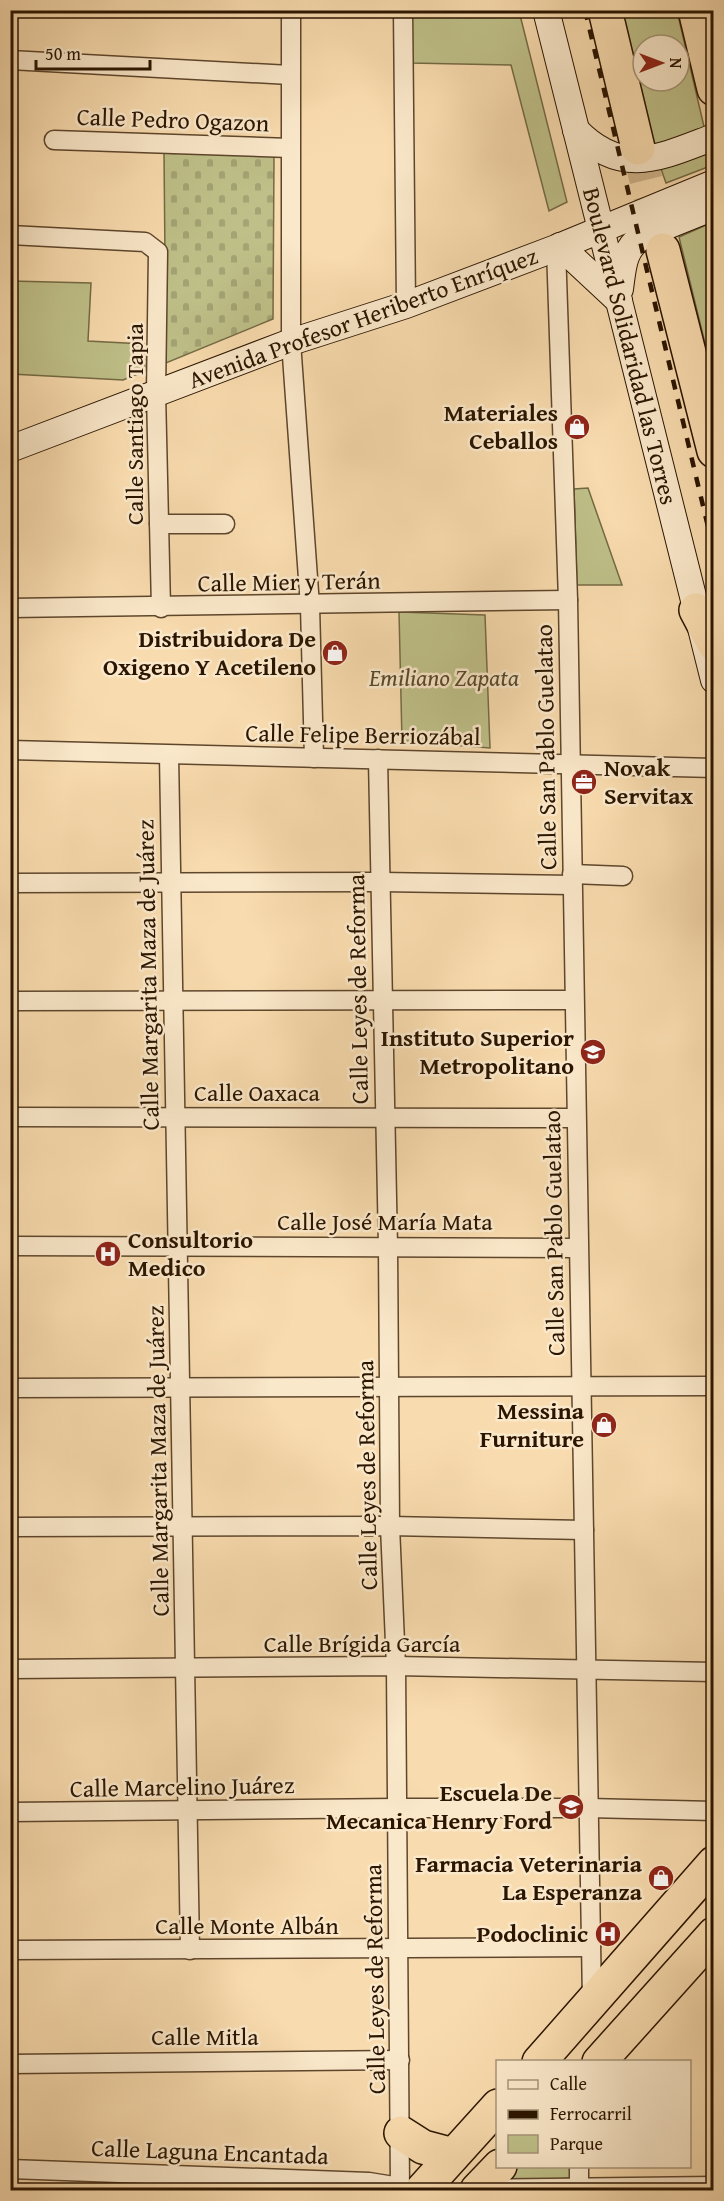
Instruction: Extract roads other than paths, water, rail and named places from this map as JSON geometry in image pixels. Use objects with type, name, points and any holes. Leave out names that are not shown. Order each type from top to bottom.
[{"type":"highway","points":[[605,10],[638,148]]},
{"type":"highway","points":[[695,10],[714,89]]},
{"type":"highway","points":[[663,250],[714,451]]},
{"type":"highway","points":[[696,609],[714,644]]},
{"type":"highway","points":[[540,2060],[714,1863]]},
{"type":"highway","points":[[600,2060],[714,1934]]},
{"type":"highway","points":[[407,2189],[453,2155],[496,2108]]},
{"type":"highway","points":[[401,2133],[423,2147],[453,2155]]},
{"type":"main road","name":"Boulevard Solidaridad las Torres","points":[[546,10],[714,680]]},
{"type":"main road","points":[[576,130],[605,153],[630,160],[663,156],[714,137]]},
{"type":"main road","name":"Avenida Profesor Heriberto Enríquez","points":[[10,449],[291,342],[406,305],[601,230],[714,183]]},
{"type":"main road","points":[[619,301],[625,257],[635,241],[642,236],[714,207]]},
{"type":"main road","points":[[558,247],[619,301]]},
{"type":"street","points":[[291,10],[291,342],[310,606],[315,758]]},
{"type":"street","points":[[403,10],[406,305]]},
{"type":"street","points":[[10,60],[290,75]]},
{"type":"street","name":"Calle Pedro Ogazon","points":[[54,140],[290,148]]},
{"type":"street","name":"Calle Santiago Tapia","points":[[10,235],[150,243],[159,256],[156,393],[161,608]]},
{"type":"street","name":"Calle San Pablo Guelatao","points":[[558,247],[568,600],[569,765],[592,2002]]},
{"type":"street","points":[[159,524],[225,524]]},
{"type":"street","name":"Calle Mier y Terán","points":[[10,608],[310,606],[568,600]]},
{"type":"street","name":"Calle Felipe Berriozábal","points":[[10,750],[714,768]]},
{"type":"street","name":"Calle Margarita Maza de Juárez","points":[[169,755],[190,1950]]},
{"type":"street","name":"Calle Leyes de Reforma","points":[[378,759],[388,1247],[390,1526],[396,1666],[401,2133],[407,2189]]},
{"type":"street","points":[[10,883],[572,880],[623,876]]},
{"type":"street","points":[[10,1001],[172,1003],[574,1000]]},
{"type":"street","name":"Calle Oaxaca","points":[[10,1117],[576,1119]]},
{"type":"street","name":"Calle José María Mata","points":[[10,1246],[578,1248]]},
{"type":"street","points":[[10,1388],[388,1385],[714,1386]]},
{"type":"street","points":[[10,1527],[390,1526],[584,1530]]},
{"type":"street","name":"Calle Brígida García","points":[[10,1669],[396,1666],[714,1672]]},
{"type":"street","name":"Calle Marcelino Juárez","points":[[10,1812],[397,1808],[588,1808],[714,1811]]},
{"type":"street","name":"Calle Monte Albán","points":[[10,1950],[399,1950],[591,1947]]},
{"type":"street","name":"Calle Mitla","points":[[10,2064],[400,2060]]},
{"type":"street","points":[[579,2168],[579,2188]]},
{"type":"street","name":"Calle Laguna Encantada","points":[[10,2169],[194,2183],[369,2182],[407,2189]]},
{"type":"street","points":[[485,2182],[579,2188],[714,2186]]},
{"type":"tunnel","points":[[638,148],[661,240]]},
{"type":"railway","points":[[585,10],[714,552]]},
{"type":"place","name":"Materiales Ceballos","points":[[577,427]]},
{"type":"place","name":"Distribuidora De Oxigeno Y Acetileno","points":[[335,653]]},
{"type":"place","name":"Novak Servitax","points":[[584,782]]},
{"type":"place","name":"Instituto Superior Metropolitano","points":[[593,1052]]},
{"type":"place","name":"Consultorio Medico","points":[[108,1254]]},
{"type":"place","name":"Messina Furniture","points":[[604,1425]]},
{"type":"place","name":"Escuela De Mecanica Henry Ford","points":[[571,1807]]},
{"type":"place","name":"Farmacia Veterinaria La Esperanza","points":[[661,1878]]},
{"type":"place","name":"Podoclinic","points":[[608,1934]]},
{"type":"park label","name":"Emiliano Zapata","points":[[444,678]]}]
